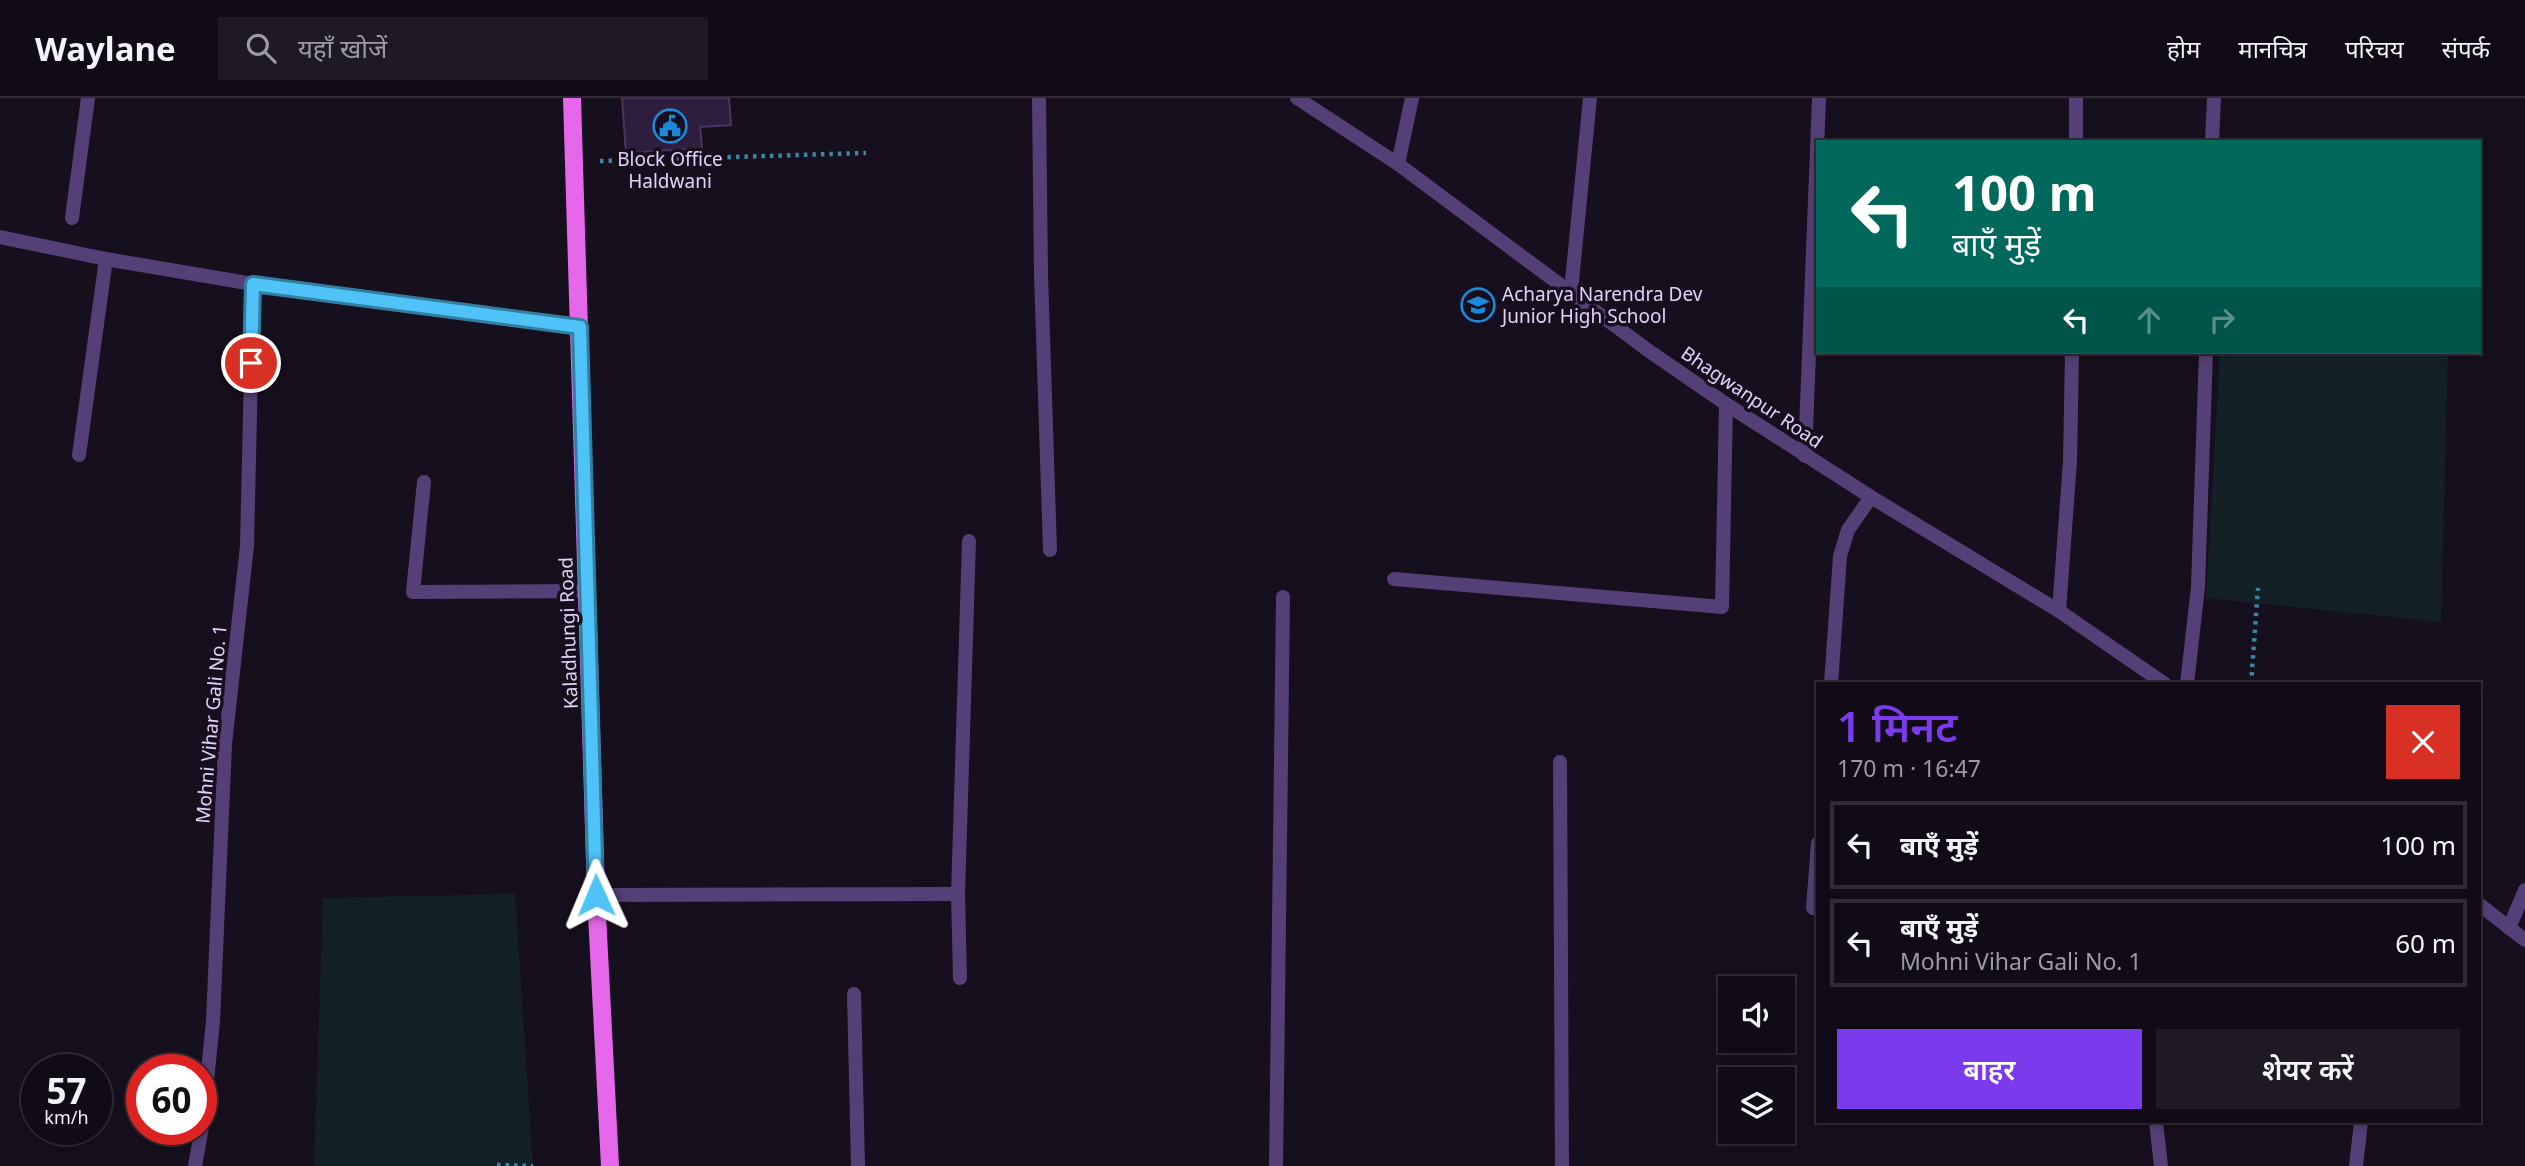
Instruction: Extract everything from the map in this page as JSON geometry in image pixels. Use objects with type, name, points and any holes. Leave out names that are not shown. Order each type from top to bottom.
[{"type":"main road","name":"Kaladhungi Road","points":[[572,98],[596,895],[610,1166]]},
{"type":"street","points":[[72,218],[88,98]]},
{"type":"street","points":[[1039,98],[1041,274],[1050,550]]},
{"type":"street","name":"Bhagwanpur Road","points":[[1297,98],[1398,164],[1649,351],[1726,404],[1805,456],[2059,611],[2162,682]]},
{"type":"street","points":[[1398,164],[1412,98]]},
{"type":"street","points":[[1571,291],[1590,98]]},
{"type":"street","points":[[1817,140],[1819,98]]},
{"type":"street","points":[[2076,98],[2076,140]]},
{"type":"street","points":[[2212,140],[2214,98]]},
{"type":"street","points":[[1805,456],[1816,175]]},
{"type":"street","points":[[0,237],[106,259],[253,284],[580,327]]},
{"type":"street","points":[[79,455],[106,259]]},
{"type":"street","name":"Mohni Vihar Gali No. 1","points":[[195,1166],[203,1121],[213,1021],[225,744],[247,546],[253,284]]},
{"type":"street","points":[[2059,611],[2070,461],[2072,354]]},
{"type":"street","points":[[2187,682],[2199,587],[2206,354]]},
{"type":"street","points":[[1394,579],[1722,607],[1726,404]]},
{"type":"street","points":[[424,482],[413,592],[588,591]]},
{"type":"street","points":[[1830,682],[1840,556],[1848,530],[1871,497]]},
{"type":"street","points":[[960,978],[958,894],[970,541]]},
{"type":"street","points":[[1276,1166],[1283,597]]},
{"type":"street","points":[[1560,762],[1562,1166]]},
{"type":"street","points":[[1813,908],[1816,870]]},
{"type":"street","points":[[2510,928],[2525,890]]},
{"type":"street","points":[[596,895],[958,894]]},
{"type":"street","points":[[2481,906],[2525,940]]},
{"type":"street","points":[[854,993],[858,1166]]},
{"type":"street","points":[[2156,1123],[2161,1166]]},
{"type":"street","points":[[2356,1166],[2361,1123]]},
{"type":"path","points":[[574,161],[866,153]]},
{"type":"path","points":[[2251,682],[2258,588]]},
{"type":"path","points":[[498,1165],[533,1166]]},
{"type":"shaded area","points":[[2220,354],[2448,354],[2441,622],[2206,598]]},
{"type":"shaded area","points":[[515,894],[533,1166],[314,1166],[323,898]]},
{"type":"building","name":"Block Office Haldwani","points":[[622,98],[729,98],[731,125],[700,127],[702,148],[626,153]]},
{"type":"place","name":"Block Office Haldwani","points":[[670,126]]},
{"type":"place","name":"Acharya Narendra Dev Junior High School","points":[[1478,305]]},
{"type":"route","points":[[251,363],[253,284],[580,327],[596,895]]}]
